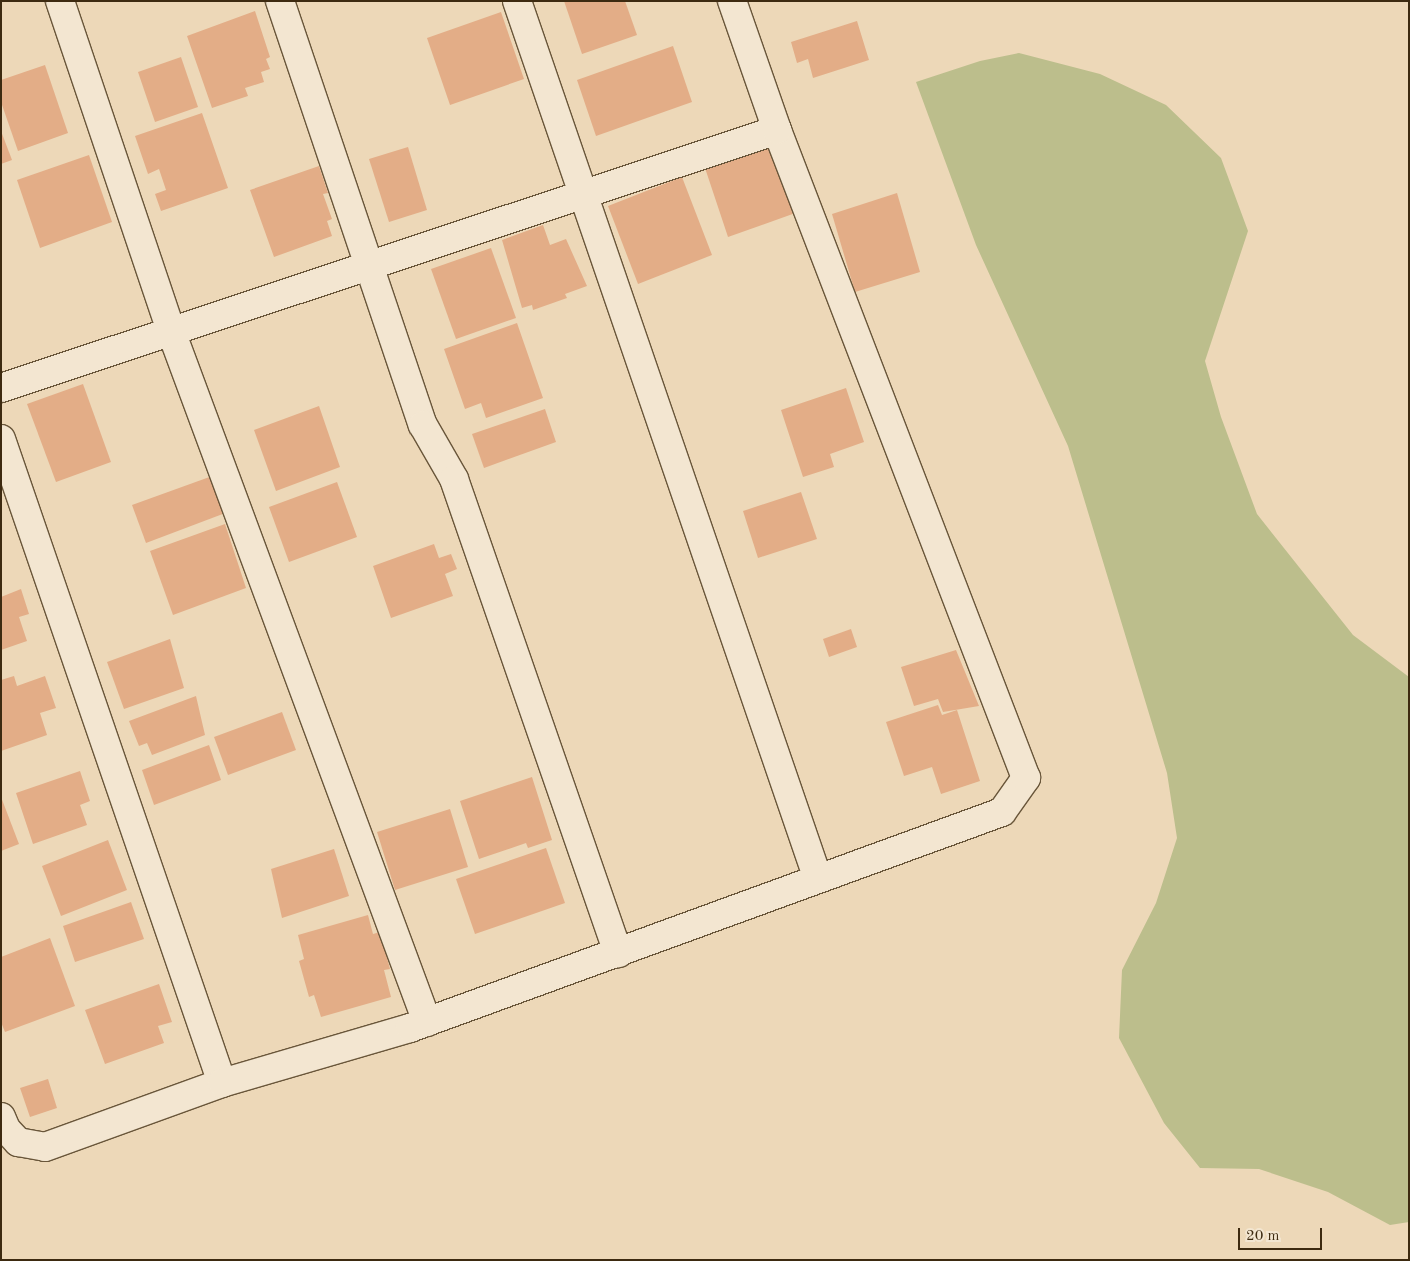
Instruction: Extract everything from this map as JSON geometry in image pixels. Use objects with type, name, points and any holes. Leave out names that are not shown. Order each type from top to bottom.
[{"type":"street","points":[[60,1],[172,331],[427,1022]]},
{"type":"street","points":[[280,1],[423,425],[454,479],[618,953]]},
{"type":"street","points":[[517,1],[585,193],[818,879]]},
{"type":"street","points":[[1,1117],[18,1142],[45,1147],[222,1083],[427,1022],[1002,812],[1026,778],[777,130],[732,1]]},
{"type":"street","points":[[1,388],[777,130]]},
{"type":"street","points":[[1,439],[222,1083]]},
{"type":"green space","points":[[1019,53],[1100,74],[1166,105],[1221,158],[1248,231],[1205,361],[1221,417],[1257,514],[1353,635],[1409,677],[1409,1222],[1390,1225],[1328,1192],[1259,1169],[1200,1168],[1164,1123],[1119,1038],[1122,970],[1156,903],[1177,838],[1167,773],[1068,446],[976,245],[916,82],[980,61]]},
{"type":"building","points":[[564,1],[625,1],[637,35],[582,54]]},
{"type":"building","points":[[255,11],[270,57],[266,59],[270,69],[261,72],[264,82],[245,88],[248,96],[212,108],[187,36]]},
{"type":"building","points":[[501,12],[524,79],[450,105],[427,38]]},
{"type":"building","points":[[857,21],[869,60],[813,78],[808,59],[797,63],[791,42]]},
{"type":"building","points":[[673,46],[692,102],[596,136],[577,80]]},
{"type":"building","points":[[181,57],[198,107],[155,122],[138,72]]},
{"type":"building","points":[[45,65],[68,133],[18,151],[1,102],[1,80]]},
{"type":"building","points":[[202,113],[228,188],[161,211],[155,194],[166,190],[159,169],[148,174],[135,136]]},
{"type":"building","points":[[1,131],[12,160],[1,164]]},
{"type":"building","points":[[775,137],[801,211],[728,237],[703,162]]},
{"type":"building","points":[[408,147],[427,210],[389,222],[369,159]]},
{"type":"building","points":[[89,155],[112,222],[40,248],[17,180]]},
{"type":"building","points":[[319,166],[328,193],[323,194],[332,219],[327,221],[332,236],[274,257],[250,190]]},
{"type":"building","points":[[682,177],[712,255],[638,284],[608,206]]},
{"type":"building","points":[[897,193],[920,272],[855,292],[832,214]]},
{"type":"building","points":[[543,225],[550,245],[566,239],[587,286],[565,294],[567,298],[533,310],[532,305],[522,308],[502,240]]},
{"type":"building","points":[[491,248],[516,318],[456,339],[431,269]]},
{"type":"building","points":[[517,323],[543,398],[486,418],[481,403],[465,409],[444,349]]},
{"type":"building","points":[[83,384],[111,462],[56,482],[27,404]]},
{"type":"building","points":[[846,388],[864,442],[830,454],[834,467],[803,477],[781,410]]},
{"type":"building","points":[[319,406],[340,467],[276,491],[254,430]]},
{"type":"building","points":[[545,409],[556,442],[484,468],[472,434]]},
{"type":"building","points":[[215,475],[228,512],[146,543],[132,505]]},
{"type":"building","points":[[337,482],[357,537],[289,562],[269,507]]},
{"type":"building","points":[[801,492],[817,539],[758,558],[743,511]]},
{"type":"building","points":[[225,524],[246,588],[173,615],[150,551]]},
{"type":"building","points":[[434,544],[439,558],[451,554],[457,569],[445,574],[453,596],[391,618],[373,566]]},
{"type":"building","points":[[21,589],[29,614],[19,617],[27,641],[1,650],[1,597]]},
{"type":"building","points":[[851,629],[857,647],[829,657],[823,639]]},
{"type":"building","points":[[170,639],[184,688],[124,709],[107,662]]},
{"type":"building","points":[[956,650],[979,706],[943,712],[938,699],[914,706],[901,667]]},
{"type":"building","points":[[14,676],[17,686],[45,676],[56,708],[40,713],[47,735],[1,751],[1,680]]},
{"type":"building","points":[[196,696],[205,735],[152,755],[147,743],[139,746],[129,721]]},
{"type":"building","points":[[938,705],[942,715],[957,710],[980,781],[941,794],[932,767],[904,776],[886,722]]},
{"type":"building","points":[[282,712],[296,750],[228,775],[214,737]]},
{"type":"building","points":[[209,745],[221,780],[154,805],[142,770]]},
{"type":"building","points":[[80,771],[90,801],[80,805],[87,825],[33,844],[16,793]]},
{"type":"building","points":[[532,777],[552,840],[528,848],[526,843],[479,859],[460,801]]},
{"type":"building","points":[[1,797],[19,844],[1,851]]},
{"type":"building","points":[[450,809],[468,867],[395,890],[377,832]]},
{"type":"building","points":[[108,840],[127,890],[61,916],[42,866]]},
{"type":"building","points":[[546,848],[565,903],[475,934],[456,879]]},
{"type":"building","points":[[334,849],[349,896],[282,918],[271,869]]},
{"type":"building","points":[[131,902],[144,939],[75,962],[63,926]]},
{"type":"building","points":[[368,915],[373,934],[380,932],[390,969],[384,970],[391,997],[321,1017],[314,995],[309,997],[299,961],[304,959],[298,935]]},
{"type":"building","points":[[50,938],[75,1006],[5,1032],[1,1022],[1,957]]},
{"type":"building","points":[[159,984],[172,1022],[158,1026],[164,1043],[105,1064],[85,1010]]},
{"type":"building","points":[[48,1079],[57,1108],[30,1117],[20,1088]]}]
